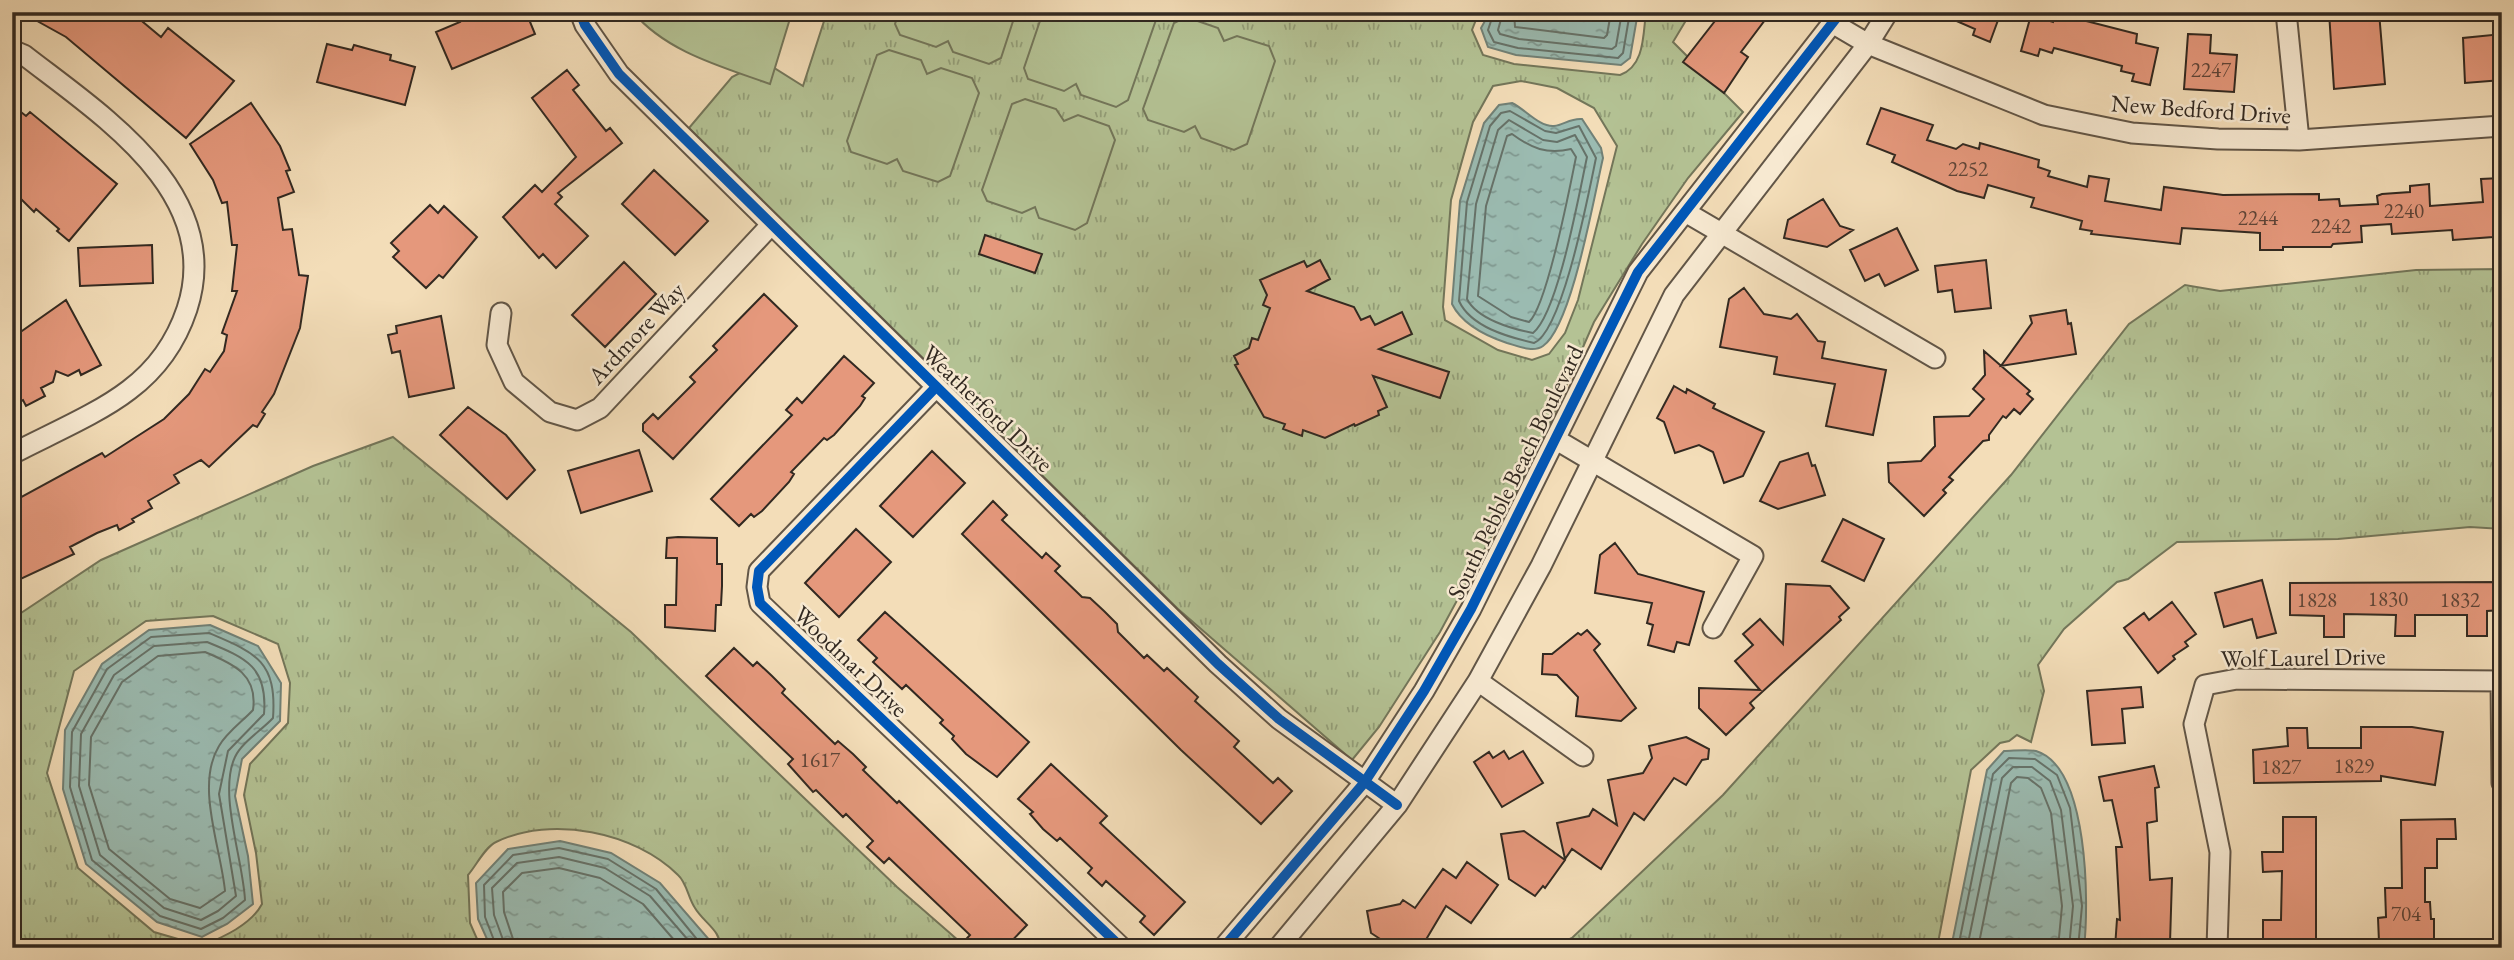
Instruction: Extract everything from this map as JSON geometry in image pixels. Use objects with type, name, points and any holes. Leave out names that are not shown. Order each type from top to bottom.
[{"type":"street","name":"Weatherford Drive","points":[[580,12],[584,25],[620,74],[770,226],[1218,664],[1279,719],[1396,805]]},
{"type":"street","points":[[1279,948],[1396,805],[1478,681],[1541,566],[1674,295],[1868,44],[1888,12]]},
{"type":"street","points":[[2286,12],[2299,140]]},
{"type":"street","name":"New Bedford Drive","points":[[1837,18],[1868,44],[2044,115],[2132,133],[2218,139],[2299,140],[2502,126]]},
{"type":"street","name":"South Pebble Beach Boulevard","points":[[1223,948],[1364,783],[1424,691],[1471,609],[1638,272],[1837,18]]},
{"type":"street","points":[[12,50],[24,55],[87,104],[145,155],[170,187],[178,198],[193,247],[194,288],[181,327],[165,355],[144,377],[127,392],[12,454]]},
{"type":"street","points":[[1686,213],[1934,358]]},
{"type":"street","name":"Ardmore Way","points":[[501,313],[497,345],[513,382],[550,412],[577,420],[600,408],[770,226]]},
{"type":"street","name":"Woodmar Drive","points":[[936,387],[759,570],[757,587],[760,603],[1122,948]]},
{"type":"street","points":[[1555,439],[1753,556],[1713,628]]},
{"type":"street","name":"Wolf Laurel Drive","points":[[2217,948],[2220,852],[2193,724],[2205,685],[2237,679],[2502,681]]},
{"type":"street","points":[[1478,681],[1583,756]]},
{"type":"street","points":[[2502,681],[2502,783]]},
{"type":"green space","points":[[633,12],[792,12],[770,84],[678,48],[646,26]]},
{"type":"green space","points":[[827,12],[1479,12],[1472,30],[1483,55],[1514,64],[1620,75],[1628,71],[1638,57],[1646,12],[1691,12],[1673,42],[1743,112],[1688,178],[1642,244],[1594,322],[1537,452],[1440,632],[1379,727],[1352,760],[1178,609],[689,128],[732,77],[763,61],[803,86]],"holes":[[[1521,81],[1557,88],[1594,108],[1617,146],[1578,300],[1565,333],[1549,354],[1532,360],[1498,350],[1445,320],[1443,307],[1451,200],[1473,122],[1493,86]]]},
{"type":"green space","points":[[899,12],[1016,12],[1001,58],[989,64],[953,52],[948,41],[936,47],[900,35],[895,24]]},
{"type":"green space","points":[[1043,12],[1155,12],[1157,17],[1128,100],[1116,107],[1081,95],[1076,84],[1064,91],[1028,79],[1024,68]]},
{"type":"green space","points":[[1186,17],[1218,28],[1224,41],[1237,36],[1269,46],[1275,61],[1247,144],[1234,150],[1201,138],[1195,126],[1184,132],[1148,120],[1143,109],[1174,23]]},
{"type":"green space","points":[[889,50],[921,60],[927,74],[941,68],[972,78],[979,93],[950,176],[938,182],[903,171],[897,159],[887,164],[851,152],[847,141],[877,55]]},
{"type":"green space","points":[[1025,99],[1056,109],[1064,121],[1078,115],[1109,126],[1115,140],[1087,223],[1075,230],[1039,218],[1035,207],[1022,213],[987,201],[982,190],[1012,104]]},
{"type":"green space","points":[[2502,269],[2502,529],[2470,527],[2338,539],[2177,542],[2128,579],[2117,582],[2064,629],[2038,665],[2044,691],[2031,742],[2017,735],[2000,743],[1971,770],[1937,948],[1549,948],[1572,938],[1723,795],[2011,475],[2129,324],[2185,285],[2220,291],[2416,270]]},
{"type":"green space","points":[[393,437],[631,632],[897,887],[967,948],[720,948],[718,937],[698,913],[681,878],[660,860],[616,839],[592,832],[566,829],[518,834],[496,842],[488,848],[468,875],[470,923],[481,948],[12,948],[12,619],[101,560],[313,466]],"holes":[[[213,616],[278,644],[290,683],[288,723],[250,764],[244,795],[256,853],[262,904],[244,924],[202,946],[154,932],[78,868],[47,773],[74,671],[146,621]]]},
{"type":"water","points":[[1490,12],[1638,12],[1630,58],[1621,65],[1516,55],[1488,47],[1481,28]]},
{"type":"water","points":[[1512,103],[1548,126],[1582,119],[1601,148],[1603,158],[1588,229],[1563,314],[1554,334],[1543,346],[1535,349],[1507,343],[1483,333],[1462,318],[1452,304],[1460,201],[1484,123],[1499,105]]},
{"type":"water","points":[[210,625],[258,646],[281,683],[280,721],[242,759],[235,796],[248,856],[253,904],[227,924],[202,937],[157,922],[86,864],[63,789],[65,730],[102,664],[149,630]]},
{"type":"water","points":[[2004,751],[2036,751],[2053,762],[2067,782],[2082,839],[2086,901],[2084,948],[1951,948],[1987,770]]},
{"type":"water","points":[[560,841],[611,853],[660,883],[712,943],[711,948],[491,948],[478,919],[476,883],[508,849]]},
{"type":"building","points":[[21,12],[131,12],[161,37],[168,28],[234,81],[186,138],[66,37]]},
{"type":"building","points":[[469,12],[526,12],[535,34],[452,69],[436,32],[460,22],[458,17]]},
{"type":"building","points":[[1722,12],[1771,12],[1741,52],[1748,57],[1724,93],[1683,62]]},
{"type":"building","points":[[1936,12],[2001,12],[1990,42],[1973,35],[1975,29]]},
{"type":"building","points":[[2329,12],[2379,12],[2385,84],[2334,89]]},
{"type":"building","points":[[2055,13],[2137,34],[2136,43],[2158,48],[2150,85],[2132,81],[2134,74],[2121,71],[2122,66],[2054,48],[2052,53],[2040,49],[2038,56],[2021,51],[2031,15],[2053,22]]},
{"type":"building","points":[[2188,34],[2211,35],[2210,53],[2237,55],[2234,92],[2184,89]]},
{"type":"building","points":[[2502,34],[2502,80],[2465,83],[2463,38]]},
{"type":"building","points":[[327,44],[352,50],[354,45],[391,55],[390,60],[415,67],[405,105],[317,82]]},
{"type":"building","points":[[567,70],[579,85],[573,90],[606,131],[610,128],[622,143],[558,193],[562,197],[555,204],[588,236],[556,268],[543,254],[539,258],[503,217],[535,185],[542,192],[576,157],[532,98]]},
{"type":"building","points":[[251,103],[280,146],[290,170],[286,171],[294,192],[278,198],[283,230],[292,229],[299,275],[308,276],[300,328],[274,394],[262,412],[265,414],[257,427],[253,425],[209,467],[201,460],[174,475],[179,483],[148,501],[152,508],[132,519],[134,522],[119,530],[117,525],[97,533],[70,547],[74,554],[12,583],[12,502],[102,453],[105,457],[164,419],[189,394],[205,369],[210,372],[224,351],[227,335],[222,333],[237,291],[232,291],[237,245],[232,245],[227,202],[222,203],[213,180],[190,144]]},
{"type":"building","points":[[12,105],[26,116],[30,112],[117,184],[69,241],[57,231],[59,229],[36,209],[34,212],[12,190]]},
{"type":"building","points":[[1881,108],[1933,125],[1927,140],[1956,149],[1963,144],[1979,149],[1980,143],[2039,160],[2038,167],[2050,171],[2048,176],[2087,187],[2089,176],[2109,179],[2105,201],[2161,210],[2164,187],[2223,195],[2319,194],[2319,200],[2339,199],[2340,206],[2378,204],[2377,196],[2382,194],[2410,192],[2410,186],[2429,184],[2430,206],[2483,202],[2481,179],[2501,178],[2502,233],[2493,234],[2493,237],[2453,240],[2452,230],[2392,234],[2391,224],[2361,226],[2362,242],[2333,244],[2331,247],[2283,247],[2283,250],[2260,250],[2260,233],[2182,228],[2180,244],[2091,234],[2092,231],[2080,229],[2082,221],[2031,207],[2034,198],[1988,185],[1984,198],[1957,191],[1892,162],[1895,155],[1867,144]]},
{"type":"building","points":[[654,170],[708,221],[675,255],[622,204]]},
{"type":"building","points":[[1823,199],[1840,226],[1853,230],[1827,247],[1784,238],[1788,220]]},
{"type":"building","points":[[430,205],[438,213],[444,206],[477,237],[443,278],[439,275],[426,288],[393,257],[399,251],[391,243]]},
{"type":"building","points":[[1897,228],[1918,270],[1885,286],[1879,274],[1865,281],[1850,250]]},
{"type":"building","points":[[985,235],[1042,254],[1035,273],[979,254]]},
{"type":"building","points":[[152,245],[153,283],[80,286],[78,248]]},
{"type":"building","points":[[1320,260],[1330,279],[1307,291],[1354,307],[1361,320],[1370,316],[1375,325],[1402,312],[1412,334],[1379,349],[1449,372],[1440,398],[1373,376],[1387,407],[1378,411],[1379,415],[1325,438],[1303,430],[1302,436],[1283,429],[1285,424],[1264,417],[1235,365],[1238,364],[1234,356],[1249,348],[1252,338],[1258,340],[1270,308],[1263,305],[1267,295],[1260,280],[1304,261],[1307,267]]},
{"type":"building","points":[[1986,260],[1991,308],[1955,312],[1952,290],[1938,292],[1935,266]]},
{"type":"building","points":[[624,262],[656,294],[605,347],[572,315]]},
{"type":"building","points":[[1744,288],[1764,314],[1791,319],[1797,314],[1818,341],[1825,342],[1822,358],[1886,370],[1873,435],[1826,426],[1835,384],[1774,374],[1777,357],[1720,347],[1729,299]]},
{"type":"building","points":[[764,294],[797,326],[673,459],[643,431],[643,424],[653,414],[658,419],[695,382],[690,377],[717,350],[713,346]]},
{"type":"building","points":[[66,300],[101,365],[81,375],[79,370],[68,376],[56,371],[53,382],[41,388],[45,396],[26,406],[23,400],[12,406],[12,338]]},
{"type":"building","points":[[2066,310],[2076,354],[2001,366],[2032,323],[2030,316]]},
{"type":"building","points":[[441,316],[454,388],[409,397],[400,351],[392,353],[388,335],[397,333],[396,326]]},
{"type":"building","points":[[1984,351],[2030,391],[2027,394],[2033,399],[2020,414],[2014,409],[2006,418],[2003,416],[1989,435],[1989,440],[1983,441],[1949,477],[1953,480],[1943,490],[1946,493],[1924,516],[1889,482],[1888,463],[1921,461],[1935,446],[1934,417],[1969,416],[1984,399],[1973,389],[1985,375]]},
{"type":"building","points":[[844,356],[874,383],[862,396],[865,398],[834,435],[827,440],[824,438],[791,472],[794,474],[789,482],[762,511],[754,517],[751,514],[739,526],[711,499],[792,415],[786,410],[797,398],[802,403]]},
{"type":"building","points":[[1674,386],[1686,393],[1687,389],[1715,404],[1713,408],[1764,432],[1743,476],[1724,483],[1713,452],[1699,445],[1675,453],[1664,422],[1657,418]]},
{"type":"building","points":[[468,407],[506,435],[535,470],[507,499],[440,435]]},
{"type":"building","points":[[639,450],[652,491],[581,513],[568,471]]},
{"type":"building","points":[[932,451],[965,483],[913,537],[880,506]]},
{"type":"building","points":[[1808,453],[1825,495],[1778,509],[1760,501],[1780,462]]},
{"type":"building","points":[[993,501],[1007,515],[1002,520],[1042,558],[1046,553],[1060,566],[1055,571],[1082,597],[1090,598],[1104,611],[1117,624],[1118,632],[1144,658],[1147,655],[1164,671],[1167,668],[1198,697],[1195,701],[1239,741],[1234,747],[1273,783],[1278,778],[1292,791],[1261,824],[1181,750],[962,534]]},
{"type":"building","points":[[1843,519],[1884,539],[1864,581],[1822,561]]},
{"type":"building","points":[[856,529],[891,562],[839,617],[805,583]]},
{"type":"building","points":[[667,538],[717,538],[717,564],[722,564],[722,586],[721,605],[716,605],[715,631],[665,627],[665,605],[676,605],[677,558],[666,558]]},
{"type":"building","points":[[1615,543],[1638,574],[1704,592],[1689,645],[1677,642],[1674,652],[1648,645],[1653,625],[1647,623],[1652,603],[1595,593],[1600,555]]},
{"type":"building","points":[[2262,580],[2276,633],[2257,638],[2252,619],[2224,627],[2215,593]]},
{"type":"building","points":[[2502,582],[2502,610],[2487,611],[2487,636],[2467,636],[2467,615],[2415,615],[2415,636],[2395,636],[2396,615],[2344,614],[2344,637],[2324,637],[2324,616],[2290,615],[2290,583]]},
{"type":"building","points":[[1786,584],[1830,586],[1849,608],[1839,617],[1841,620],[1750,703],[1754,708],[1726,735],[1699,708],[1699,688],[1760,690],[1735,661],[1753,645],[1743,634],[1760,619],[1783,644]]},
{"type":"building","points":[[2172,602],[2196,634],[2185,642],[2188,646],[2173,656],[2175,659],[2158,673],[2124,628],[2144,613],[2149,620]]},
{"type":"building","points":[[885,612],[1029,742],[997,777],[966,754],[952,739],[954,736],[940,723],[943,720],[906,685],[902,689],[873,662],[877,658],[858,640]]},
{"type":"building","points":[[1587,630],[1600,644],[1594,650],[1636,708],[1621,721],[1576,716],[1578,697],[1557,675],[1542,674],[1543,654],[1552,654],[1578,633],[1581,635]]},
{"type":"building","points":[[734,648],[753,666],[757,662],[772,676],[785,689],[782,693],[835,744],[838,741],[853,754],[866,767],[863,770],[897,803],[899,801],[1027,925],[1005,948],[958,948],[970,935],[889,858],[884,863],[867,847],[873,841],[846,814],[843,817],[816,790],[813,792],[788,764],[793,759],[706,676]]},
{"type":"building","points":[[2141,687],[2143,707],[2122,709],[2125,743],[2092,745],[2087,691]]},
{"type":"building","points":[[2361,727],[2412,727],[2443,732],[2435,785],[2381,776],[2381,781],[2254,783],[2253,750],[2288,746],[2287,728],[2307,728],[2308,748],[2361,748]]},
{"type":"building","points":[[1686,737],[1709,749],[1708,759],[1702,760],[1686,785],[1674,778],[1644,820],[1634,813],[1601,869],[1572,849],[1565,859],[1557,823],[1589,816],[1593,809],[1617,825],[1608,780],[1643,773],[1652,758],[1649,746]]},
{"type":"building","points":[[1504,751],[1509,759],[1523,751],[1543,783],[1502,807],[1474,762],[1489,752],[1493,758]]},
{"type":"building","points":[[1051,764],[1107,816],[1100,823],[1185,902],[1154,935],[1140,922],[1145,916],[1106,881],[1102,886],[1088,873],[1092,868],[1060,838],[1057,841],[1043,829],[1030,814],[1033,812],[1018,799]]},
{"type":"building","points":[[2154,766],[2159,787],[2155,788],[2157,821],[2147,823],[2150,880],[2172,878],[2170,943],[2149,942],[2149,948],[2115,948],[2117,919],[2120,920],[2116,847],[2122,847],[2112,800],[2104,801],[2099,777]]},
{"type":"building","points":[[2283,817],[2316,817],[2316,940],[2263,939],[2263,920],[2281,920],[2282,871],[2263,872],[2262,852],[2283,852]]},
{"type":"building","points":[[2455,819],[2456,839],[2437,839],[2437,868],[2425,868],[2425,902],[2430,902],[2431,919],[2434,919],[2434,941],[2379,942],[2378,918],[2386,917],[2385,888],[2402,888],[2401,820]]},
{"type":"building","points":[[1524,831],[1565,860],[1545,888],[1543,886],[1535,896],[1509,879],[1501,834]]},
{"type":"building","points":[[1467,862],[1498,885],[1471,923],[1446,906],[1421,948],[1394,948],[1371,933],[1367,911],[1400,904],[1403,900],[1415,908],[1443,869],[1456,878]]},
{"type":"cycle path","points":[[580,12],[585,25],[619,74],[1218,664],[1279,719],[1397,805]]},
{"type":"cycle path","points":[[1223,948],[1364,783],[1424,691],[1471,609],[1638,272],[1841,12]]},
{"type":"cycle path","points":[[936,387],[759,571],[757,587],[760,603],[1122,948]]}]
